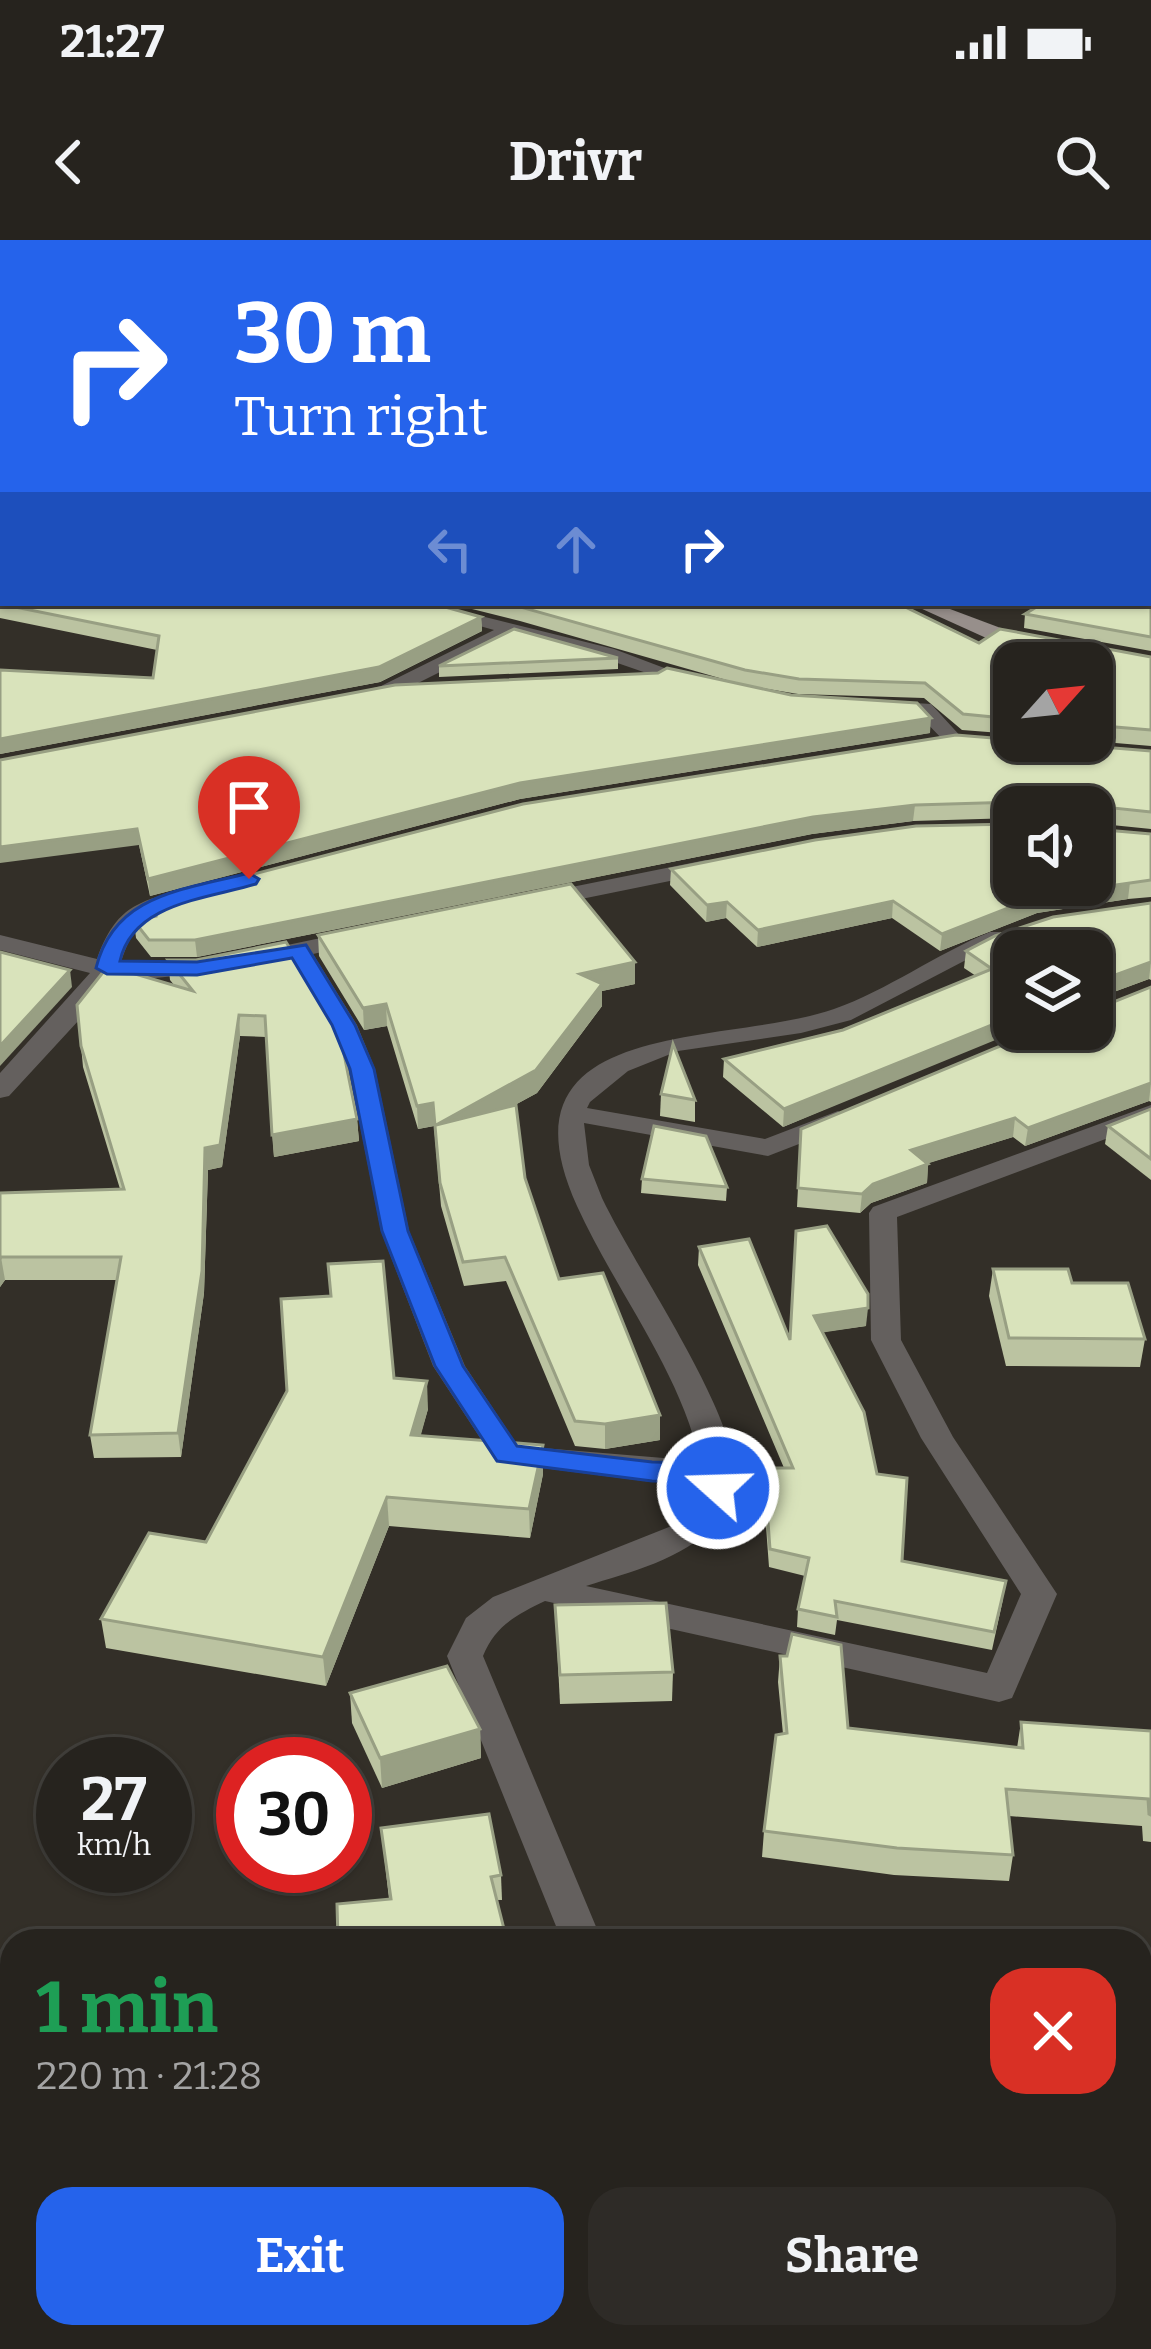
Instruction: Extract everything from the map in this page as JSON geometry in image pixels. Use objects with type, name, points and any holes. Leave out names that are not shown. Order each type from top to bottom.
[{"type":"main road","points":[[925,606],[991,633],[1029,642]]},
{"type":"street","points":[[418,606],[608,653],[722,691]]},
{"type":"street","points":[[387,691],[512,629]]},
{"type":"street","points":[[622,679],[669,676]]},
{"type":"street","points":[[342,701],[387,691],[434,688]]},
{"type":"street","points":[[861,706],[924,708],[953,742]]},
{"type":"street","points":[[510,907],[720,864]]},
{"type":"street","points":[[0,1090],[70,1016],[107,968],[114,938],[138,912],[211,890]]},
{"type":"street","points":[[577,1929],[465,1656],[477,1627],[502,1605],[539,1588],[634,1559],[673,1540],[704,1517],[718,1488],[716,1455],[684,1379],[583,1190],[570,1143],[571,1113],[589,1088],[642,1055],[684,1042],[788,1029],[856,1012],[986,942],[1025,928]]},
{"type":"street","points":[[0,942],[107,968],[197,969],[394,930]]},
{"type":"street","points":[[298,950],[344,1025],[362,1069],[395,1231],[449,1366],[508,1455],[652,1471],[717,1472]]},
{"type":"street","points":[[571,1113],[768,1148],[857,1111]]},
{"type":"street","points":[[539,1588],[999,1689],[1039,1594],[937,1438],[886,1340],[883,1213],[1151,1113]]},
{"type":"street","points":[[552,1864],[563,1929]]},
{"type":"building","points":[[10,606],[442,606],[481,617],[379,667],[0,739],[0,670],[153,678],[159,636]]},
{"type":"building","points":[[517,606],[903,606],[979,643],[1000,629],[1070,642],[993,642],[993,717],[963,714],[925,683],[799,679],[745,670]]},
{"type":"building","points":[[1038,606],[1151,606],[1151,637],[1025,614]]},
{"type":"building","points":[[514,629],[618,658],[439,666]]},
{"type":"building","points":[[1113,650],[1151,657],[1151,730],[1113,727]]},
{"type":"building","points":[[667,668],[791,695],[917,703],[931,718],[520,783],[148,879],[137,829],[0,847],[0,760],[395,685],[658,673]]},
{"type":"building","points":[[956,735],[993,738],[993,762],[1113,762],[1113,748],[1151,751],[1151,812],[1113,808],[1113,786],[993,786],[993,803],[915,805],[813,817],[195,940],[149,940],[134,921],[156,916],[154,904],[173,895],[523,804]]},
{"type":"building","points":[[993,824],[993,906],[1013,906],[942,934],[893,901],[758,930],[727,902],[707,905],[671,869],[815,840],[916,826]]},
{"type":"building","points":[[1113,831],[1151,834],[1151,880],[1113,885]]},
{"type":"building","points":[[571,884],[635,962],[580,974],[602,984],[536,1070],[436,1125],[516,1105],[525,1178],[559,1279],[603,1273],[660,1415],[605,1424],[575,1421],[505,1257],[463,1262],[440,1183],[433,1103],[417,1106],[386,1004],[363,1008],[318,935]]},
{"type":"building","points":[[1151,903],[1151,962],[1113,976],[1113,930],[1013,930],[1053,917]]},
{"type":"building","points":[[993,937],[993,1024],[784,1109],[724,1059],[843,1030],[992,969],[966,951]]},
{"type":"building","points":[[286,942],[326,1006],[343,1049],[357,1119],[272,1135],[265,1016],[239,1015],[220,1145],[205,1148],[202,1271],[178,1433],[90,1435],[121,1257],[0,1259],[0,1193],[124,1189],[81,1046],[77,1005],[108,966],[193,991],[168,960],[196,960]]},
{"type":"building","points":[[0,952],[70,970],[0,1046]]},
{"type":"building","points":[[1151,987],[1151,1083],[1028,1128],[1015,1118],[911,1150],[928,1164],[873,1184],[862,1194],[798,1188],[801,1129],[993,1049],[1113,1050],[1113,1002]]},
{"type":"building","points":[[673,1044],[695,1100],[661,1094]]},
{"type":"building","points":[[1151,1109],[1151,1159],[1108,1126]]},
{"type":"building","points":[[654,1126],[706,1136],[727,1187],[642,1179]]},
{"type":"building","points":[[827,1226],[868,1294],[868,1308],[814,1316],[864,1412],[877,1474],[907,1478],[902,1561],[1006,1581],[994,1632],[835,1601],[837,1617],[798,1609],[809,1558],[770,1549],[764,1468],[793,1468],[699,1247],[749,1239],[790,1340],[796,1231]]},
{"type":"building","points":[[383,1261],[394,1378],[427,1381],[411,1435],[543,1445],[529,1509],[387,1497],[323,1657],[101,1619],[149,1533],[206,1542],[287,1391],[281,1299],[331,1296],[328,1264]]},
{"type":"building","points":[[993,1269],[1068,1269],[1072,1283],[1128,1283],[1145,1339],[1009,1338]]},
{"type":"building","points":[[666,1603],[673,1672],[560,1675],[555,1605]]},
{"type":"building","points":[[792,1634],[841,1645],[848,1728],[1023,1748],[1021,1722],[1151,1731],[1151,1815],[1148,1799],[1006,1789],[1013,1855],[897,1848],[764,1831],[776,1735],[787,1733],[780,1656],[787,1656]]},
{"type":"building","points":[[447,1666],[480,1729],[380,1758],[350,1693]]},
{"type":"building","points":[[489,1814],[501,1875],[491,1877],[504,1929],[338,1929],[337,1904],[391,1899],[381,1828]]},
{"type":"route","points":[[249,879],[138,912],[114,938],[107,968],[197,969],[298,950],[344,1025],[362,1069],[395,1231],[449,1366],[508,1455],[652,1471],[717,1472],[718,1488]]}]
